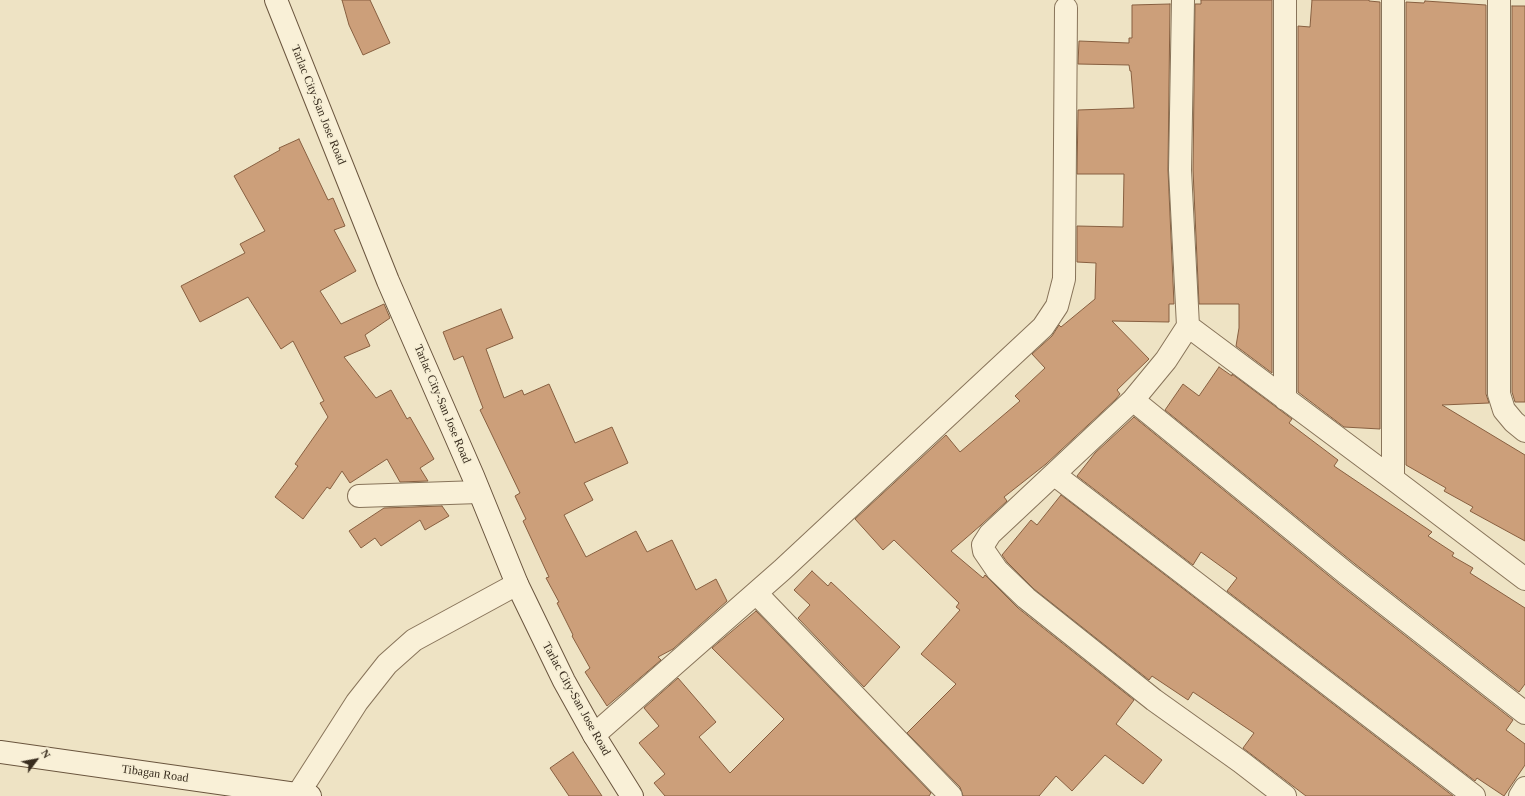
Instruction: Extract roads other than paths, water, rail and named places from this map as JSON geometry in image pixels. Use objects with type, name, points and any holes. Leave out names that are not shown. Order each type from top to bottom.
[{"type":"street","name":"Tarlac City-San Jose Road","points":[[276,0],[388,281],[517,584],[564,681],[594,735],[632,796]]},
{"type":"street","points":[[1183,0],[1180,170],[1188,326],[1166,360],[1133,400],[1055,475],[990,534],[983,545],[984,551],[996,570],[1026,598],[1154,700],[1241,762],[1285,796]]},
{"type":"street","points":[[1285,0],[1285,399]]},
{"type":"street","points":[[1393,0],[1393,479]]},
{"type":"street","points":[[1499,0],[1499,394],[1504,410],[1514,422],[1525,431]]},
{"type":"street","points":[[594,735],[756,593],[1043,327],[1057,306],[1064,279],[1066,8]]},
{"type":"street","points":[[1188,326],[1525,579]]},
{"type":"street","points":[[1133,400],[1347,574],[1525,713]]},
{"type":"street","points":[[1055,475],[1474,796]]},
{"type":"street","points":[[359,496],[479,492]]},
{"type":"street","points":[[304,795],[357,702],[387,664],[414,640],[517,584]]},
{"type":"street","points":[[756,593],[951,796]]},
{"type":"street","name":"Tibagan Road","points":[[0,752],[304,795]]},
{"type":"street","points":[[1520,796],[1525,788]]}]
